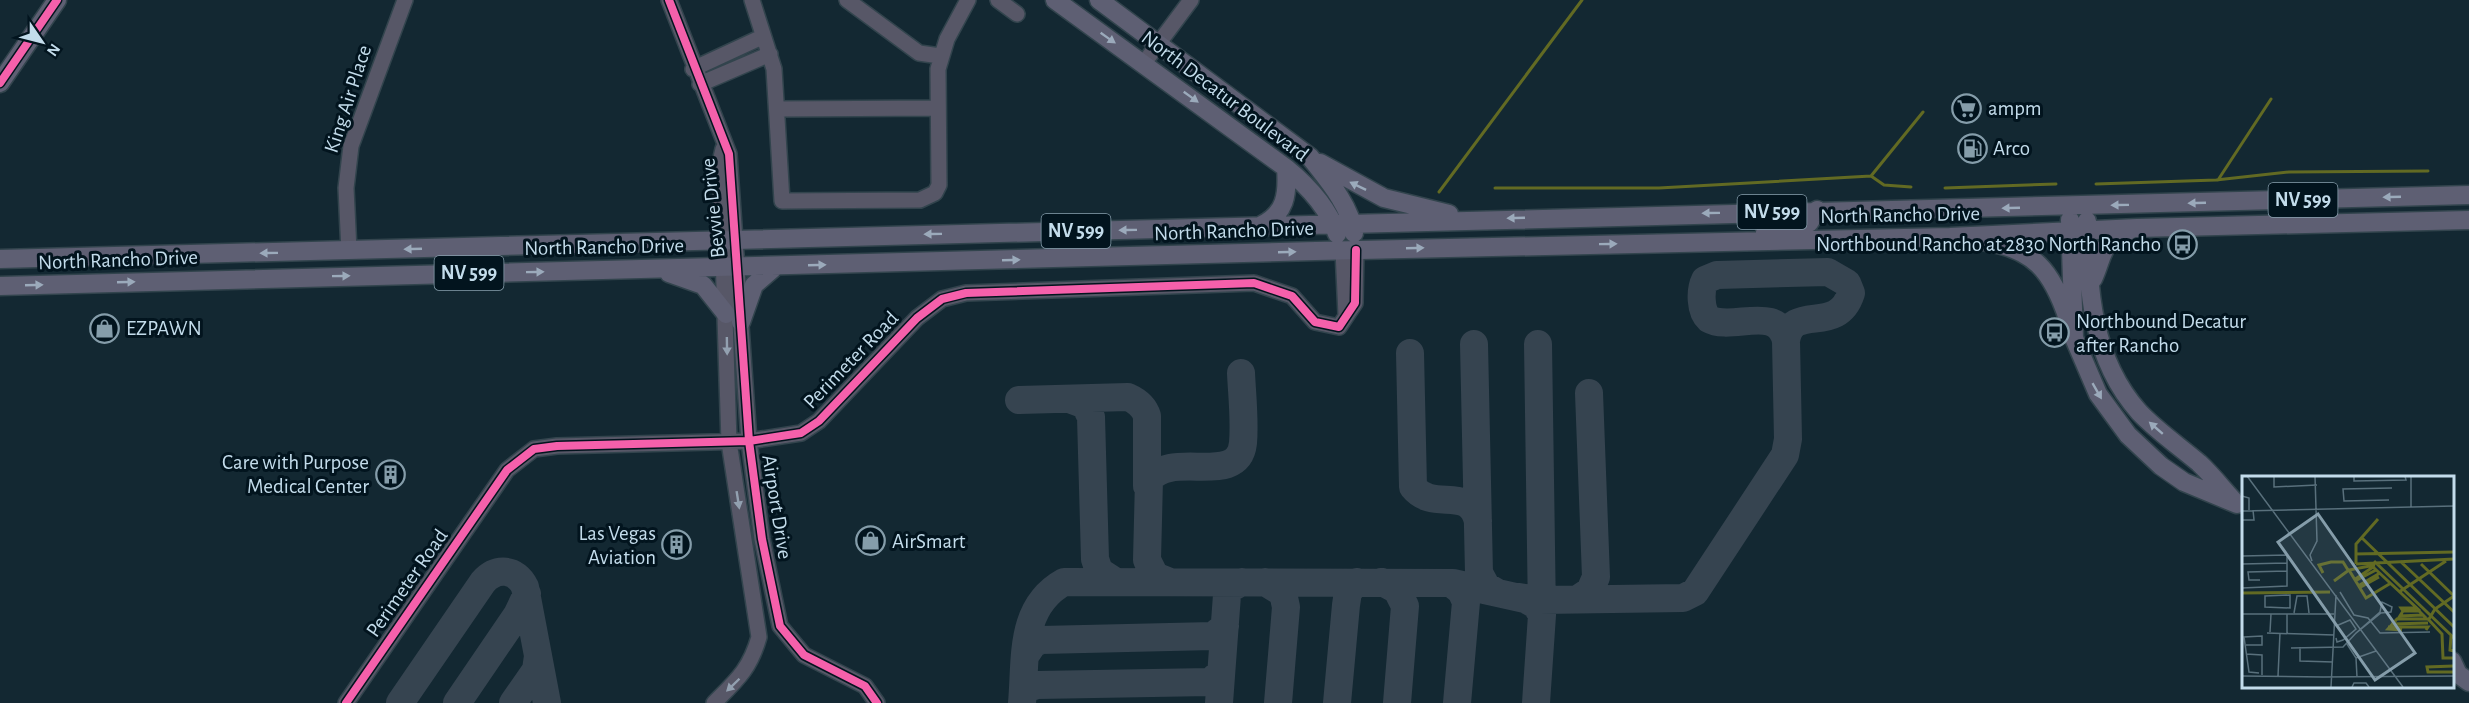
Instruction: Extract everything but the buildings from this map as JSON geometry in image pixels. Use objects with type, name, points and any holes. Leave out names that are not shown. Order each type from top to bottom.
[{"type":"main road","points":[[0,83],[57,0]]},
{"type":"main road","name":"North Decatur Boulevard","points":[[1055,0],[1302,181],[1334,224],[1349,250]]},
{"type":"main road","name":"North Decatur Boulevard","points":[[1099,0],[1310,157],[1334,190],[1352,223],[1349,250]]},
{"type":"main road","points":[[1310,157],[1349,181],[1384,198],[1475,219]]},
{"type":"main road","points":[[1260,226],[1274,219],[1284,200],[1286,168]]},
{"type":"main road","name":"North Rancho Drive","points":[[0,259],[1817,210],[2078,206],[2469,195]]},
{"type":"main road","points":[[2450,196],[2460,220]]},
{"type":"main road","points":[[2074,338],[2078,206]]},
{"type":"main road","points":[[1737,240],[1804,225],[1813,220],[1817,210]]},
{"type":"main road","name":"North Rancho Drive","points":[[0,286],[1737,240],[1950,237],[2137,228],[2460,220]]},
{"type":"main road","points":[[2089,286],[2095,276],[2098,260],[2112,240],[2117,235],[2137,228]]},
{"type":"main road","points":[[2078,231],[2094,324],[2120,386],[2138,411],[2198,463],[2241,506]]},
{"type":"main road","points":[[1950,237],[2014,249],[2039,262],[2055,284],[2074,338],[2098,394],[2116,421],[2140,447],[2184,482],[2241,506]]},
{"type":"main road","points":[[282,278],[297,264],[320,262],[349,251]]},
{"type":"main road","points":[[656,269],[704,285],[733,318],[754,285],[776,266]]},
{"type":"main road","points":[[2454,653],[2469,655]]},
{"type":"main road","points":[[2454,665],[2458,674],[2469,682]]},
{"type":"street","name":"King Air Place","points":[[349,251],[346,188],[351,146],[405,0]]},
{"type":"street","points":[[669,0],[700,84],[770,54]]},
{"type":"street","points":[[752,0],[774,69],[782,201],[908,201],[929,198],[939,185],[940,56],[968,0]]},
{"type":"street","points":[[848,0],[920,53],[940,56]]},
{"type":"street","points":[[998,0],[1017,14]]},
{"type":"street","points":[[1144,63],[1191,0]]},
{"type":"street","points":[[693,69],[762,37]]},
{"type":"street","name":"Bevvie Drive","points":[[700,84],[723,145],[729,154],[731,267]]},
{"type":"street","points":[[777,109],[938,108]]},
{"type":"street","name":"Perimeter Road","points":[[346,703],[496,485],[515,462],[534,449],[550,446],[748,441],[801,433],[819,421],[916,318],[942,298],[966,293],[1254,284],[1292,296],[1315,322],[1339,327],[1355,303],[1349,250]]},
{"type":"street","name":"Airport Drive","points":[[714,703],[744,675],[759,637],[729,442],[733,318],[731,267]]},
{"type":"street","name":"Airport Drive","points":[[733,318],[762,539],[780,626],[804,655],[865,686],[877,703]]},
{"type":"waterway","points":[[1439,192],[1582,0]]},
{"type":"waterway","points":[[2218,180],[2271,99]]},
{"type":"waterway","points":[[1495,188],[1659,188],[1871,176],[1923,112]]},
{"type":"waterway","points":[[2096,184],[2216,180],[2289,172],[2428,171]]},
{"type":"waterway","points":[[1871,176],[1884,185],[1911,187]]},
{"type":"waterway","points":[[1945,188],[2056,184]]},
{"type":"taxiway","points":[[1518,597],[1542,600],[1683,598],[1695,592],[1785,455],[1788,439],[1786,341],[1790,329],[1797,323],[1836,313],[1844,306],[1851,293],[1847,283],[1828,272],[1717,275],[1705,280],[1702,300],[1704,311],[1709,319],[1730,323],[1753,321],[1774,323],[1781,330],[1786,341]]},
{"type":"taxiway","points":[[1474,344],[1479,573],[1486,586],[1498,593]]},
{"type":"taxiway","points":[[1538,344],[1542,615]]},
{"type":"taxiway","points":[[1410,353],[1413,487],[1421,494],[1431,498],[1467,504],[1478,521]]},
{"type":"taxiway","points":[[1170,582],[1155,576],[1147,560],[1149,480],[1159,471],[1172,467],[1217,466],[1229,463],[1238,456],[1244,434],[1241,373]]},
{"type":"taxiway","points":[[1578,599],[1590,591],[1596,577],[1589,393]]},
{"type":"taxiway","points":[[1019,400],[1128,397],[1137,402],[1147,416],[1147,486]]},
{"type":"taxiway","points":[[1069,399],[1085,405],[1091,417],[1095,559],[1099,571],[1116,582]]},
{"type":"taxiway","points":[[400,703],[483,582],[500,572],[511,573],[525,587],[547,703]]},
{"type":"taxiway","points":[[1022,703],[1025,652],[1032,619],[1039,605],[1049,593],[1064,582],[1453,583],[1525,599],[1536,605],[1542,615],[1536,703]]},
{"type":"taxiway","points":[[1219,703],[1227,595],[1231,588],[1242,582]]},
{"type":"taxiway","points":[[1265,582],[1283,593],[1286,607],[1278,703]]},
{"type":"taxiway","points":[[1337,703],[1348,592],[1357,582]]},
{"type":"taxiway","points":[[1382,582],[1397,590],[1405,606],[1397,703]]},
{"type":"taxiway","points":[[1451,583],[1461,591],[1466,602],[1457,703]]},
{"type":"taxiway","points":[[457,703],[517,615],[527,594]]},
{"type":"taxiway","points":[[1027,653],[1033,644],[1041,640],[1213,636],[1225,626]]},
{"type":"taxiway","points":[[513,703],[536,670],[538,656]]},
{"type":"taxiway","points":[[1023,695],[1028,688],[1037,685],[1210,682],[1221,672]]},
{"type":"cycle path","points":[[0,83],[57,0]]},
{"type":"cycle path","points":[[669,0],[729,154],[749,441],[762,539],[780,626],[804,655],[865,686],[877,703]]},
{"type":"cycle path","points":[[346,703],[507,470],[534,449],[557,446],[749,441],[801,433],[819,421],[917,318],[942,299],[966,293],[1254,283],[1292,296],[1315,322],[1339,327],[1355,303],[1356,250]]},
{"type":"place","name":"ampm","points":[[1967,108]]},
{"type":"place","name":"Arco","points":[[1972,148]]},
{"type":"place","name":"Northbound Rancho at 2830 North Rancho","points":[[2182,244]]},
{"type":"place","name":"EZPAWN","points":[[105,328]]},
{"type":"place","name":"Northbound Decatur after Rancho","points":[[2055,333]]},
{"type":"place","name":"Care with Purpose Medical Center","points":[[390,474]]},
{"type":"place","name":"AirSmart","points":[[871,541]]},
{"type":"place","name":"Las Vegas Aviation","points":[[677,545]]}]
